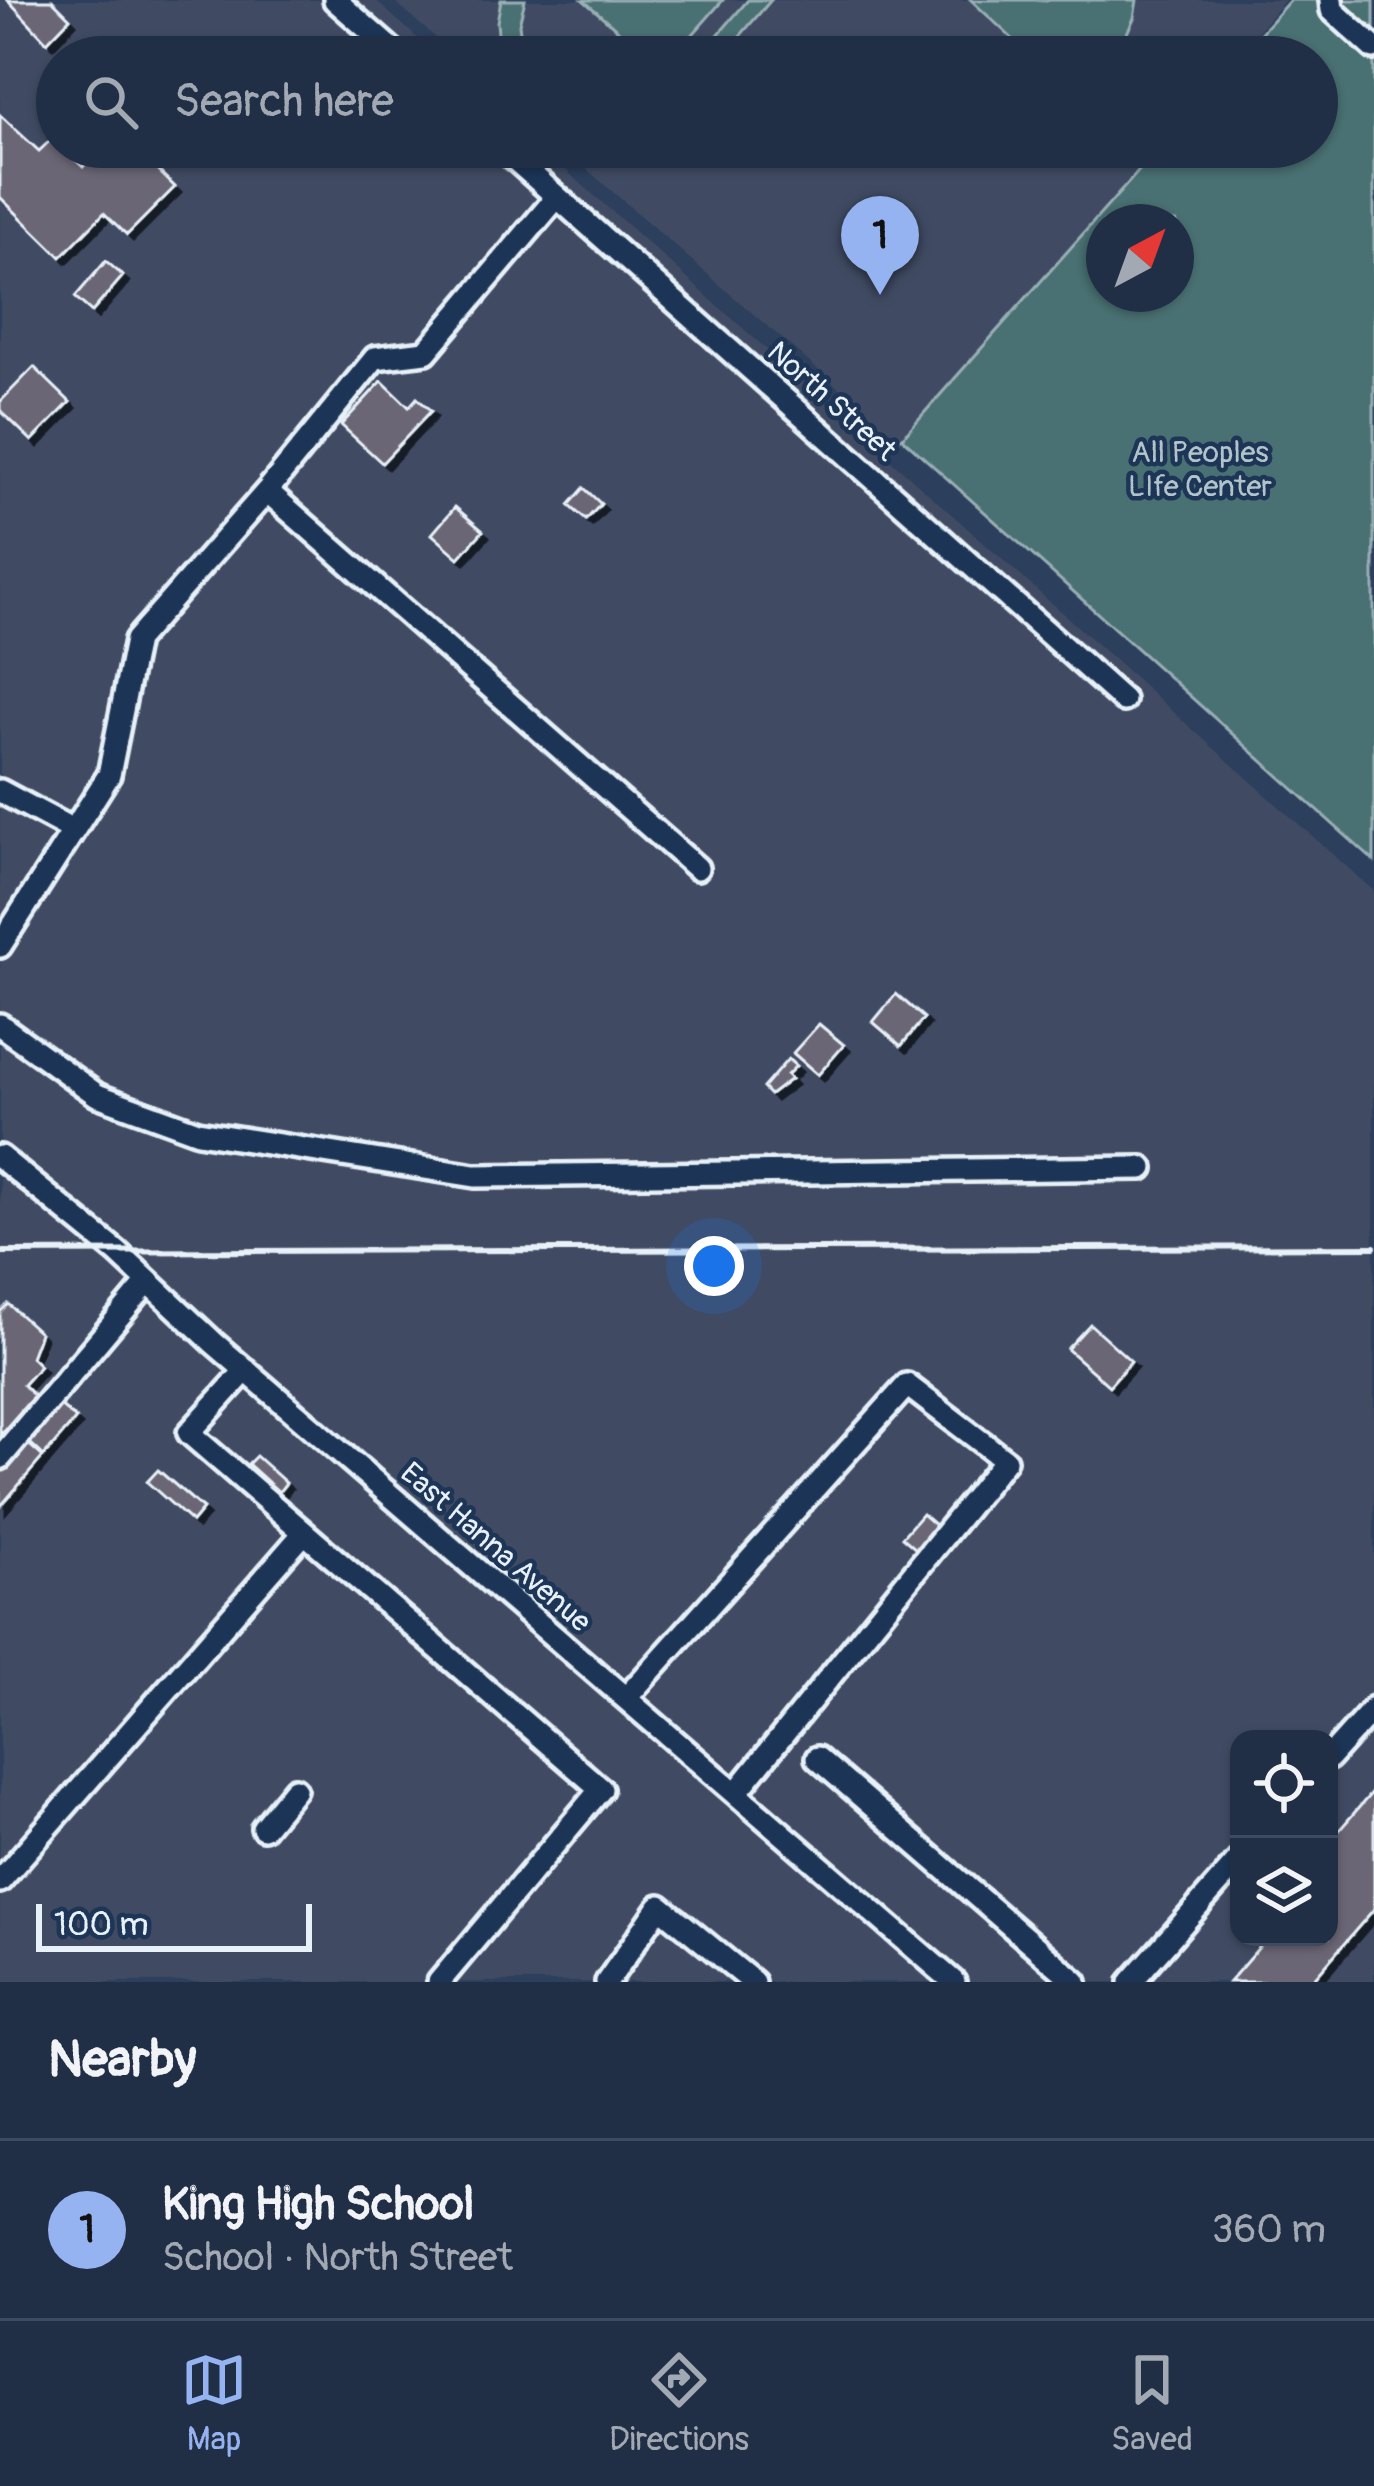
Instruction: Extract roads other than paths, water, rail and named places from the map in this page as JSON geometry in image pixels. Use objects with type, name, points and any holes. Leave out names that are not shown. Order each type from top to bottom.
[{"type":"street","points":[[335,0],[376,36]]},
{"type":"street","points":[[1331,0],[1333,10],[1374,47]]},
{"type":"street","name":"North Street","points":[[525,168],[1123,700]]},
{"type":"street","points":[[0,946],[109,776],[136,640],[267,491],[375,358],[426,352],[557,197]]},
{"type":"street","points":[[267,491],[697,868]]},
{"type":"street","points":[[0,791],[74,830]]},
{"type":"street","points":[[0,1025],[97,1095],[198,1132],[475,1176],[1142,1168]]},
{"type":"street","name":"East Hanna Avenue","points":[[0,1157],[954,1982]]},
{"type":"street","points":[[0,1458],[148,1282]]},
{"type":"street","points":[[246,1370],[189,1433],[601,1789],[439,1982]]},
{"type":"street","points":[[626,1699],[907,1385],[1005,1460],[736,1793]]},
{"type":"street","points":[[0,1881],[303,1534]]},
{"type":"street","points":[[1338,1748],[1374,1708]]},
{"type":"street","points":[[817,1758],[1076,1982]]},
{"type":"street","points":[[263,1828],[295,1789]]},
{"type":"street","points":[[1131,1982],[1230,1870]]},
{"type":"street","points":[[607,1982],[660,1906],[753,1982]]},
{"type":"railway","points":[[0,1252],[1374,1247]]},
{"type":"place","name":"King High School","points":[[880,295]]},
{"type":"park label","name":"All Peoples LIfe Center","points":[[1200,469]]}]
